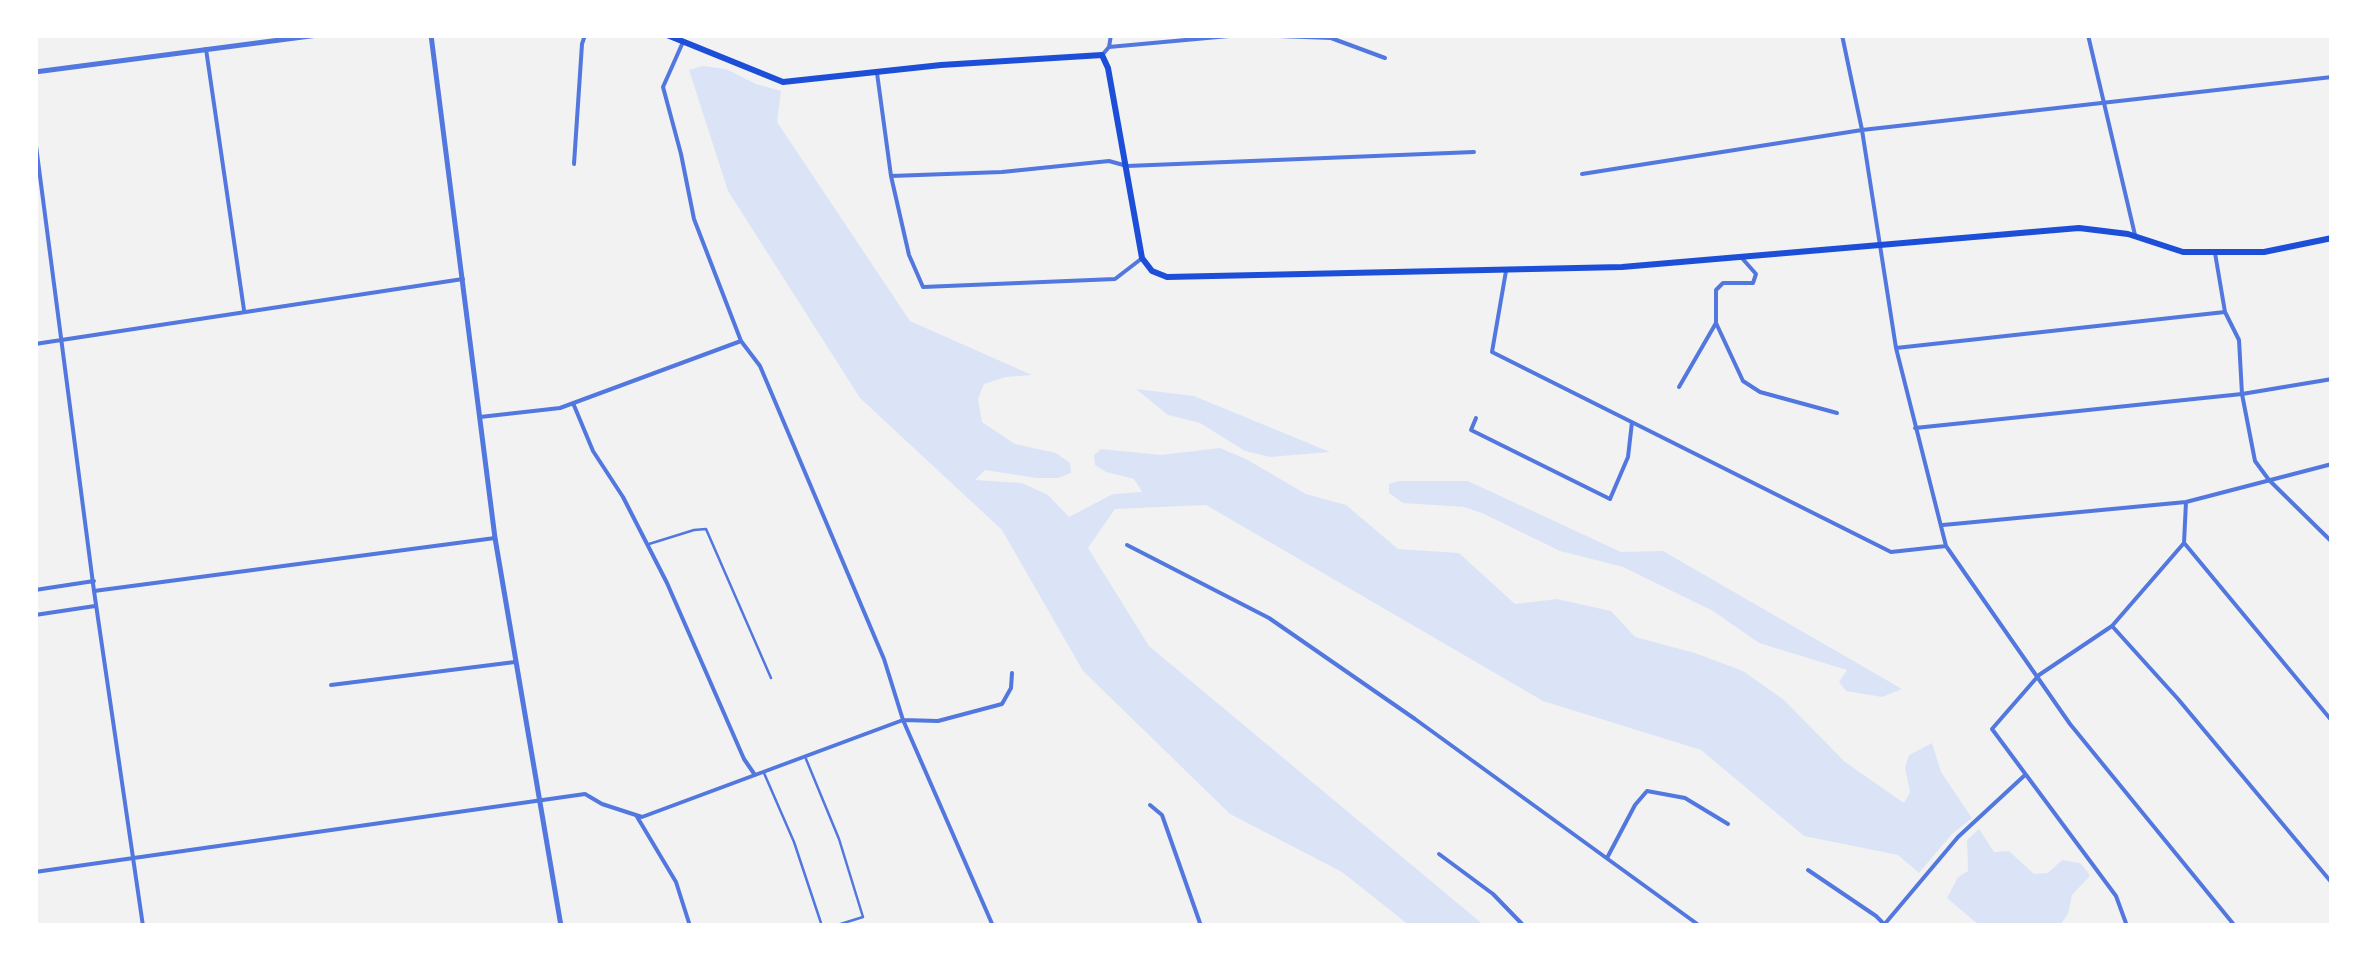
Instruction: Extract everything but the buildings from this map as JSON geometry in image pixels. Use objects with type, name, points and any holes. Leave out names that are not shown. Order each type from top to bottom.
[{"type":"main road","points":[[667,35],[783,82],[1102,54],[1142,258],[1152,271],[1167,277],[1622,267],[2079,228],[2135,236],[2183,252],[2264,252],[2332,238]]},
{"type":"street","points":[[35,72],[318,35]]},
{"type":"street","points":[[431,35],[495,538],[561,926]]},
{"type":"street","points":[[574,164],[585,35]]},
{"type":"street","points":[[1102,54],[1109,47],[1111,35]]},
{"type":"street","points":[[1109,47],[1240,35]]},
{"type":"street","points":[[1252,35],[1331,38],[1385,58]]},
{"type":"street","points":[[1842,35],[1862,130],[1896,348],[1946,546],[2040,675],[2040,683],[2070,724],[2235,926]]},
{"type":"street","points":[[2088,35],[2135,236]]},
{"type":"street","points":[[683,42],[663,87],[694,219],[741,341],[760,366],[884,660],[903,720],[993,926]]},
{"type":"street","points":[[206,49],[244,310]]},
{"type":"street","points":[[878,73],[891,176],[909,256],[923,287],[1115,280],[1142,258]]},
{"type":"street","points":[[1582,174],[1862,130],[2332,77]]},
{"type":"street","points":[[35,138],[96,606],[144,926]]},
{"type":"street","points":[[891,176],[1002,172],[1109,161],[1126,166],[1474,152]]},
{"type":"street","points":[[2215,252],[2225,312],[2238,340],[2242,394],[2255,462],[2268,480],[2332,542]]},
{"type":"street","points":[[1741,257],[1756,274],[1752,283],[1723,283],[1716,290],[1716,322],[1743,381],[1760,392],[1836,412]]},
{"type":"street","points":[[1506,271],[1492,352],[1891,552],[1946,546]]},
{"type":"street","points":[[35,344],[463,280]]},
{"type":"street","points":[[1896,348],[2225,312]]},
{"type":"street","points":[[1679,386],[1716,322]]},
{"type":"street","points":[[480,417],[560,408],[741,341]]},
{"type":"street","points":[[1915,428],[2242,394],[2332,379]]},
{"type":"street","points":[[573,404],[593,451],[647,544],[744,759],[755,775]]},
{"type":"street","points":[[1476,418],[1471,430],[1610,499],[1628,457],[1632,422]]},
{"type":"street","points":[[1942,525],[2186,502],[2332,464]]},
{"type":"street","points":[[2127,926],[2116,896],[1992,729],[2040,675],[2112,626],[2184,542],[2186,502]]},
{"type":"street","points":[[94,591],[495,538]]},
{"type":"street","points":[[2184,542],[2332,721]]},
{"type":"street","points":[[1127,545],[1270,618],[1700,926]]},
{"type":"street","points":[[35,590],[94,581]]},
{"type":"street","points":[[35,615],[96,606]]},
{"type":"street","points":[[2112,626],[2332,882]]},
{"type":"street","points":[[331,686],[517,662]]},
{"type":"street","points":[[35,872],[585,794],[642,817],[903,720],[938,721],[1002,704],[1012,688],[1012,672]]},
{"type":"street","points":[[1808,870],[1884,925],[1958,837],[2025,775]]},
{"type":"street","points":[[1607,858],[1635,805],[1647,791],[1686,798],[1728,824]]},
{"type":"street","points":[[1150,805],[1162,815],[1201,926]]},
{"type":"street","points":[[636,815],[676,882],[690,926]]},
{"type":"street","points":[[1439,854],[1492,894],[1524,926]]},
{"type":"lane","points":[[647,544],[706,529],[771,678]]},
{"type":"lane","points":[[805,756],[839,839],[863,917],[834,926]]},
{"type":"lane","points":[[764,772],[794,842],[822,926]]},
{"type":"shaded area","points":[[703,66],[726,69],[781,91],[777,122],[910,321],[1032,375],[984,384],[978,399],[982,422],[1015,444],[1056,453],[1070,463],[1071,473],[1058,478],[1036,478],[985,470],[975,480],[1022,483],[1048,495],[1069,517],[1113,494],[1142,492],[1134,479],[1095,465],[1094,455],[1101,449],[1161,455],[1220,448],[1306,494],[1346,505],[1398,549],[1459,553],[1515,604],[1557,599],[1611,611],[1635,637],[1743,671],[1784,700],[1845,762],[1904,803],[1910,792],[1905,768],[1909,755],[1932,743],[1941,772],[1972,818],[1951,835],[1919,873],[1898,855],[1804,836],[1701,750],[1543,701],[1206,505],[1115,509],[1088,548],[1149,646],[1485,926],[1410,926],[1342,872],[1230,814],[1083,671],[1002,530],[860,398],[728,191],[689,70]]},
{"type":"shaded area","points":[[1136,389],[1194,396],[1330,452],[1270,457],[1245,451],[1200,423],[1168,415]]},
{"type":"shaded area","points":[[1468,481],[1621,552],[1663,551],[1902,689],[1882,697],[1846,691],[1839,682],[1847,670],[1759,643],[1713,611],[1623,567],[1560,551],[1482,513],[1464,507],[1403,503],[1389,493],[1389,484]]},
{"type":"shaded area","points":[[1979,829],[1994,852],[2009,851],[2034,874],[2048,873],[2062,860],[2080,863],[2087,871],[2090,876],[2072,895],[2068,914],[2059,926],[1980,926],[1947,898],[1958,877],[1968,871],[1967,840]]}]
